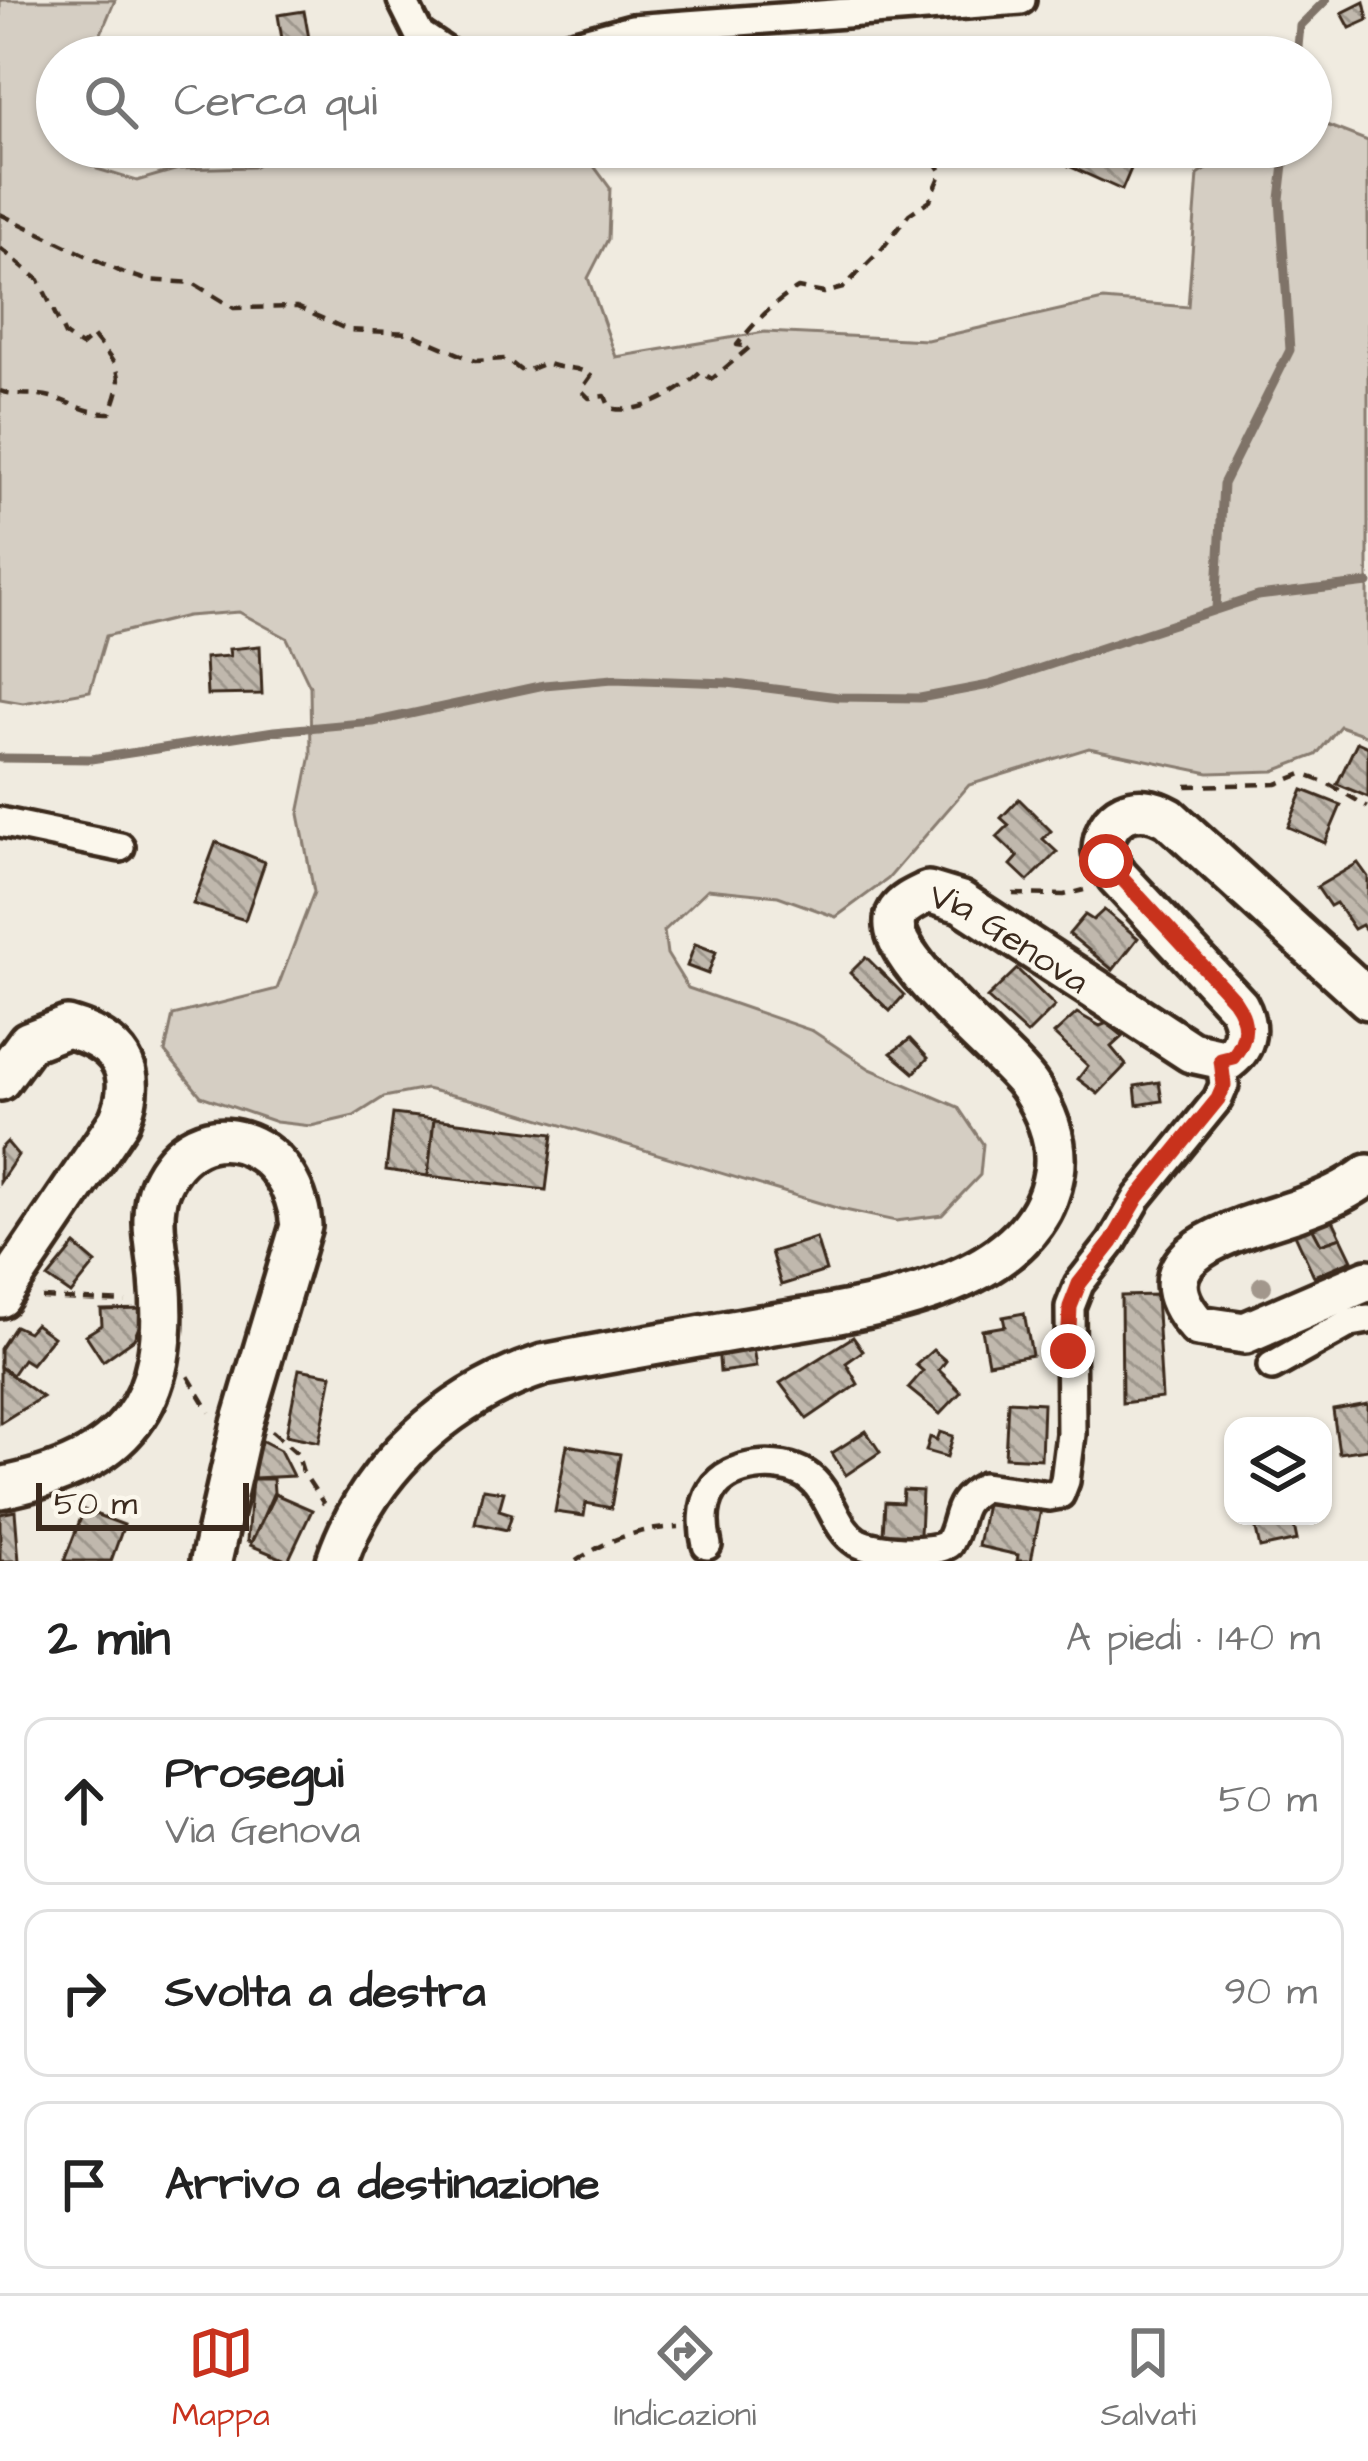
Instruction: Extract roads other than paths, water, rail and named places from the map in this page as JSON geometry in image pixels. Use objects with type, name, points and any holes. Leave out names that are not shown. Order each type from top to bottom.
[{"type":"main road","points":[[1221,1060],[1233,1057],[1245,1039],[1238,1006],[1117,876],[1103,852],[1104,835],[1117,817],[1131,809],[1145,807],[1169,818],[1368,999]]},
{"type":"main road","name":"Via Genova","points":[[346,1550],[382,1478],[422,1434],[467,1399],[516,1373],[900,1300],[970,1274],[1021,1235],[1047,1198],[1056,1156],[1052,1133],[1021,1076],[933,987],[900,944],[894,926],[897,913],[909,902],[928,892],[961,902],[1191,1052],[1221,1060]]},
{"type":"main road","points":[[0,1080],[28,1042],[68,1027],[112,1048],[129,1081],[128,1101],[119,1120],[0,1296]]},
{"type":"main road","points":[[0,1488],[32,1482],[94,1456],[139,1415],[157,1371],[162,1304],[154,1218],[161,1182],[178,1160],[213,1142],[247,1142],[290,1180],[301,1226],[242,1424],[211,1561]]},
{"type":"main road","points":[[1368,1175],[1327,1199],[1199,1247],[1179,1271],[1179,1301],[1198,1326],[1245,1333],[1368,1280]]},
{"type":"street","points":[[402,0],[422,36]]},
{"type":"street","points":[[606,36],[632,29],[1021,0]]},
{"type":"street","points":[[0,822],[120,847]]},
{"type":"street","points":[[705,1535],[712,1489],[762,1464],[789,1467],[820,1486],[848,1533],[860,1544],[929,1552],[948,1544],[960,1507],[977,1490],[1060,1493],[1066,1481],[1071,1434],[1070,1307],[1079,1284],[1112,1242],[1138,1197],[1218,1099],[1224,1085],[1221,1060]]},
{"type":"street","points":[[1273,1366],[1351,1322],[1368,1319]]},
{"type":"waterway","points":[[1299,36],[1300,26],[1326,0]]},
{"type":"waterway","points":[[1216,609],[1223,484],[1290,350],[1280,199],[1284,168]]},
{"type":"waterway","points":[[0,758],[91,759],[274,731],[373,722],[544,685],[613,679],[728,683],[838,697],[920,698],[989,685],[1258,596],[1368,583]]}]
